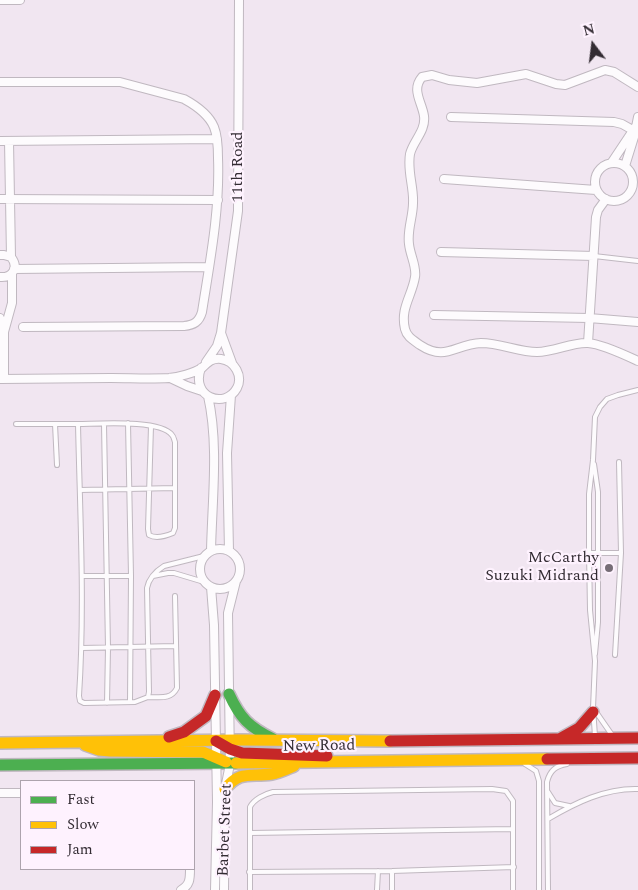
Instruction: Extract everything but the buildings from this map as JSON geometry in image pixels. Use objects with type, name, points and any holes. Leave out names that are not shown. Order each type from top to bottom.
[{"type":"main road","points":[[229,694],[237,713],[245,723],[254,730],[277,740]]},
{"type":"main road","points":[[155,741],[184,732],[193,726],[206,716],[215,696]]},
{"type":"main road","points":[[557,739],[579,728],[593,710]]},
{"type":"main road","points":[[595,738],[609,750],[625,758]]},
{"type":"main road","name":"New Road","points":[[230,744],[277,740],[448,741],[638,738]]},
{"type":"main road","points":[[0,743],[216,740],[230,744],[242,753],[353,757],[396,762]]},
{"type":"main road","points":[[74,742],[99,750],[203,752],[216,761]]},
{"type":"main road","name":"New Road","points":[[0,765],[216,761],[230,764],[638,758]]},
{"type":"main road","points":[[224,789],[231,779],[240,775],[274,774],[303,763]]},
{"type":"street","points":[[0,0],[20,0]]},
{"type":"street","name":"11th Road","points":[[204,365],[217,346],[220,333],[238,211],[239,0]]},
{"type":"street","points":[[638,87],[614,72],[604,70],[565,85],[546,82],[526,74],[477,83],[449,80],[432,75],[422,77],[416,91],[424,117],[421,133],[413,146],[409,162],[413,201],[412,219],[408,232],[415,276],[407,300],[404,322],[410,339],[427,350],[440,353],[479,343],[534,352],[548,352],[588,343],[638,361]]},
{"type":"street","points":[[0,82],[120,82],[135,84],[184,99],[191,103],[213,125],[217,138],[218,200],[209,266],[200,318],[197,323],[190,325],[23,327]]},
{"type":"street","points":[[452,117],[614,122],[635,130]]},
{"type":"street","points":[[625,166],[638,117]]},
{"type":"street","points":[[635,130],[612,162],[598,170],[594,180],[596,190],[606,199],[617,201],[627,196],[638,196]]},
{"type":"street","points":[[0,141],[217,138]]},
{"type":"street","points":[[9,141],[10,257]]},
{"type":"street","points":[[612,162],[625,166],[635,178],[627,196]]},
{"type":"street","points":[[444,180],[596,190]]},
{"type":"street","points":[[0,199],[218,200]]},
{"type":"street","points":[[588,343],[597,213],[606,199]]},
{"type":"street","points":[[441,252],[594,256]]},
{"type":"street","points":[[0,255],[4,254],[10,257],[14,262],[12,303],[4,332],[2,379],[170,378],[204,365],[214,359],[224,359],[232,363]]},
{"type":"street","points":[[0,277],[6,277],[13,271],[209,266]]},
{"type":"street","points":[[434,315],[589,318],[638,322]]},
{"type":"street","points":[[0,318],[4,332]]},
{"type":"street","points":[[170,378],[215,399],[231,395],[237,388],[239,379],[237,370],[232,363],[220,333]]},
{"type":"street","points":[[204,365],[198,375],[199,384],[205,393],[211,415],[213,453],[211,551]]},
{"type":"street","points":[[229,551],[226,453],[231,395]]},
{"type":"street","points":[[220,549],[229,551],[236,556],[240,564],[240,573],[236,581],[229,587],[220,589],[211,587],[204,582],[200,574],[200,564],[204,556],[211,551],[220,549]]},
{"type":"street","name":"Barbet Street","points":[[224,890],[224,789],[230,764],[228,614],[236,581]]},
{"type":"street","name":"Barbet Street","points":[[211,587],[216,740],[215,890]]},
{"type":"street","points":[[0,793],[20,793]]},
{"type":"street","points":[[181,890],[188,885],[190,870]]},
{"type":"lane","points":[[594,256],[638,261]]},
{"type":"lane","points":[[595,661],[590,617],[589,494],[595,417],[607,399],[618,394],[638,390]]},
{"type":"lane","points":[[128,423],[131,576],[130,702]]},
{"type":"lane","points":[[16,424],[128,423],[152,426],[169,432],[175,442],[175,528],[173,533],[154,538],[149,535],[148,529],[148,488],[152,426]]},
{"type":"lane","points":[[55,424],[57,465]]},
{"type":"lane","points":[[78,424],[82,576],[80,702],[130,702],[148,697],[169,697],[174,694],[177,688],[175,596]]},
{"type":"lane","points":[[104,424],[108,648],[107,703]]},
{"type":"lane","points":[[593,460],[598,492],[598,622],[593,710],[595,738]]},
{"type":"lane","points":[[615,655],[621,553],[619,462]]},
{"type":"lane","points":[[80,490],[175,488]]},
{"type":"lane","points":[[589,553],[621,553]]},
{"type":"lane","points":[[148,697],[150,692],[147,588],[149,581],[164,566],[204,556]]},
{"type":"lane","points":[[153,576],[174,573],[204,582]]},
{"type":"lane","points":[[82,576],[131,576]]},
{"type":"lane","points":[[82,648],[176,646]]},
{"type":"lane","points":[[593,710],[614,738]]},
{"type":"lane","points":[[548,890],[548,776],[554,768],[599,758]]},
{"type":"lane","points":[[490,759],[528,764],[538,776],[539,890]]},
{"type":"lane","points":[[250,890],[250,812],[252,804],[267,793],[293,791],[499,789],[506,791],[513,801],[513,890]]},
{"type":"lane","points":[[548,819],[569,806],[610,791],[638,789]]},
{"type":"lane","points":[[547,791],[555,803],[569,806]]},
{"type":"lane","points":[[250,833],[512,828]]},
{"type":"lane","points":[[249,872],[392,871],[514,867]]},
{"type":"lane","points":[[377,890],[378,871]]},
{"type":"lane","points":[[392,871],[392,890]]},
{"type":"traffic: fast","points":[[229,694],[241,716],[251,726],[273,739]]},
{"type":"traffic: fast","points":[[0,765],[236,763]]},
{"type":"traffic: slow","points":[[0,743],[238,740],[390,741]]},
{"type":"traffic: slow","points":[[85,745],[99,750],[110,751],[203,752],[226,762]]},
{"type":"traffic: slow","points":[[236,763],[547,759]]},
{"type":"traffic: slow","points":[[225,789],[230,783],[241,777],[275,773],[294,766]]},
{"type":"traffic: jam","points":[[169,737],[184,732],[206,716],[215,695]]},
{"type":"traffic: jam","points":[[561,738],[579,728],[593,712]]},
{"type":"traffic: jam","points":[[390,741],[638,738]]},
{"type":"traffic: jam","points":[[216,741],[242,753],[327,756]]},
{"type":"traffic: jam","points":[[547,759],[638,758]]},
{"type":"place","name":"McCarthy Suzuki Midrand","points":[[609,568]]}]
